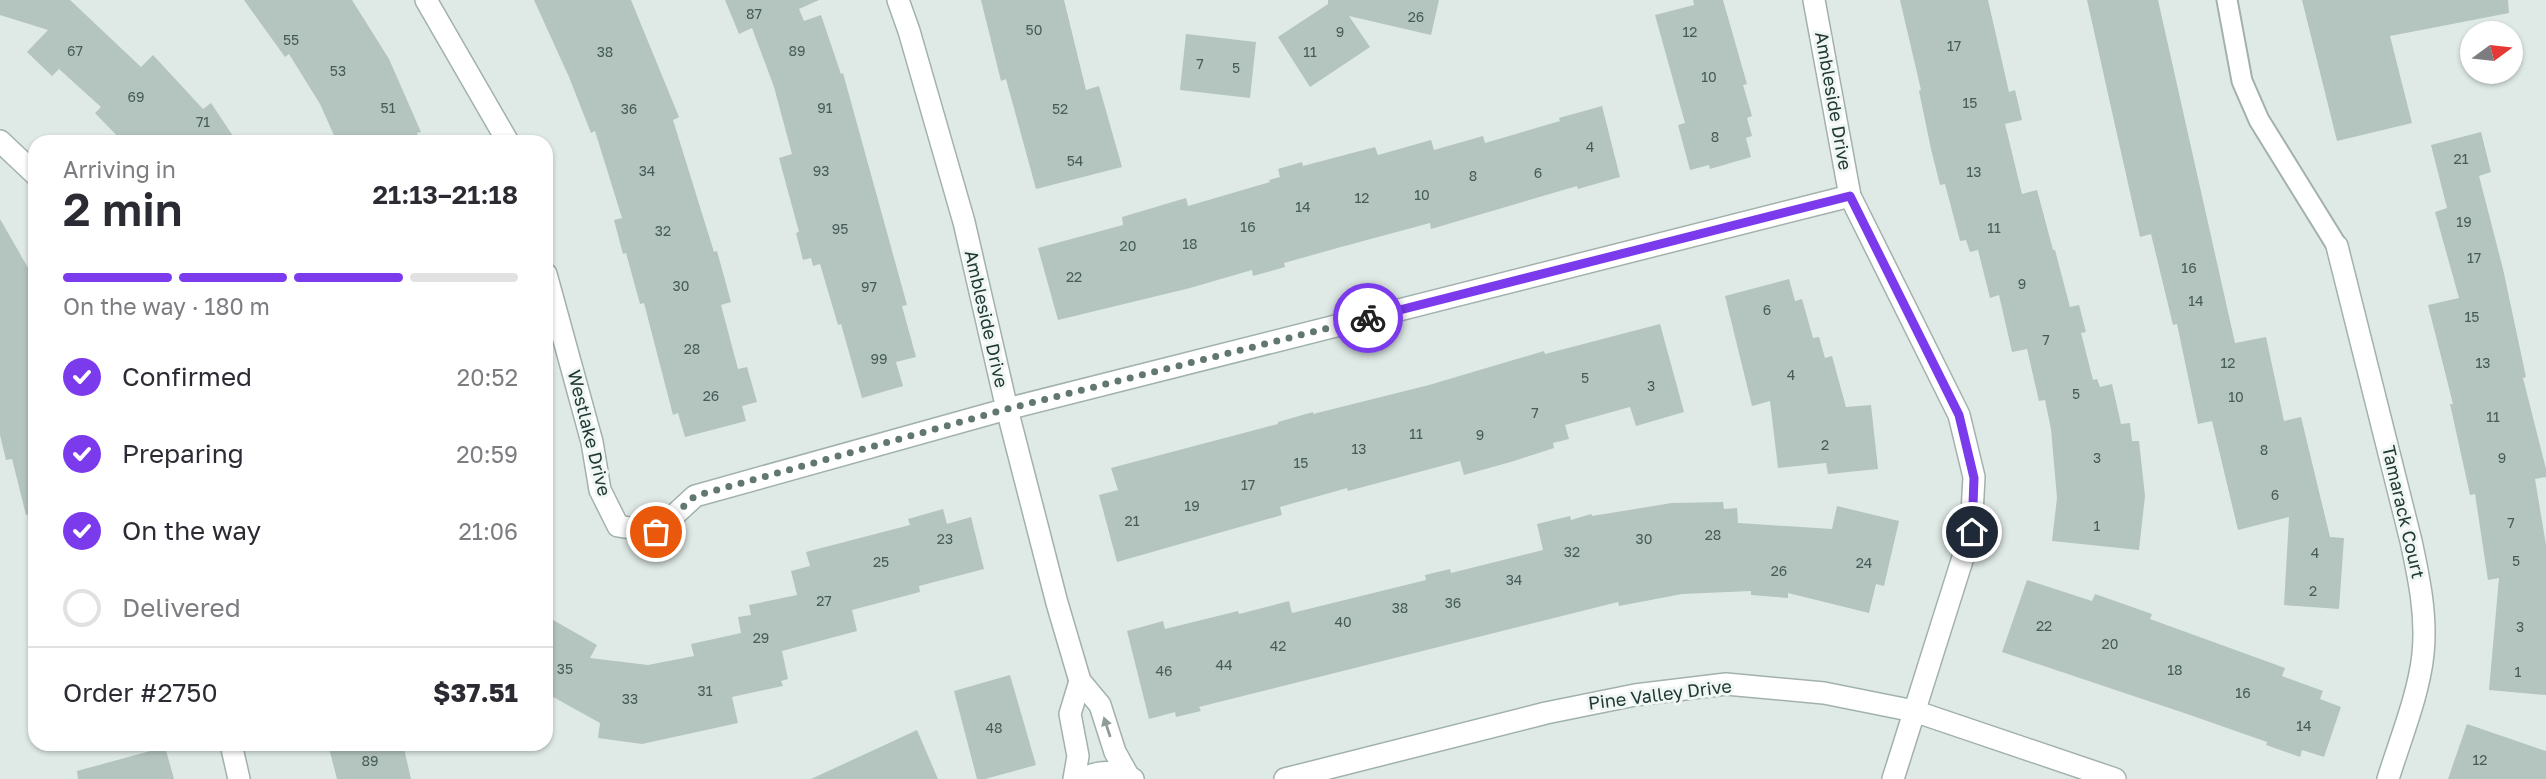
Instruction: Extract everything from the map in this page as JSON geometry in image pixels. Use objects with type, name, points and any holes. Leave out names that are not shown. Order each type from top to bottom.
[{"type":"street","points":[[426,0],[504,135]]},
{"type":"street","name":"Ambleside Drive","points":[[898,0],[964,222],[1007,409],[1080,681],[1100,705],[1115,752],[1131,778]]},
{"type":"street","name":"Ambleside Drive","points":[[1814,0],[1850,196],[1959,415],[1974,478],[1972,532],[1893,779]]},
{"type":"street","points":[[0,141],[28,167]]},
{"type":"street","name":"Westlake Drive","points":[[553,300],[592,442],[600,490],[618,526],[656,532],[695,496],[1007,409],[1850,196]]},
{"type":"street","name":"Tamarack Court","points":[[2337,246],[2421,586],[2423,654],[2388,779]]},
{"type":"street","points":[[1074,779],[1079,756],[1070,713],[1080,681]]},
{"type":"street","name":"Pine Valley Drive","points":[[1285,779],[1546,713],[1635,695],[1726,684],[1824,693],[1913,711],[2115,779]]},
{"type":"street","points":[[233,751],[239,779]]},
{"type":"street","points":[[1083,779],[1107,772],[1131,778]]},
{"type":"lane","points":[[2227,0],[2242,80],[2259,120],[2337,246]]},
{"type":"building","points":[[0,0],[70,0],[141,67],[153,55],[203,109],[211,103],[232,135],[116,135],[95,113],[101,107],[59,69],[52,76],[27,52],[48,30],[0,15]]},
{"type":"building","points":[[244,0],[352,0],[389,59],[421,132],[418,135],[334,135],[320,104],[289,54],[285,57]]},
{"type":"building","points":[[534,0],[631,0],[679,117],[673,120],[714,252],[717,251],[731,302],[721,305],[738,369],[747,367],[757,402],[742,406],[746,421],[685,437],[678,413],[673,415],[644,303],[640,304],[626,253],[623,254],[614,220],[622,218],[595,131],[591,133]]},
{"type":"building","points":[[725,0],[819,0],[799,9],[804,21],[821,15],[841,74],[843,73],[907,305],[902,306],[916,357],[896,362],[903,386],[862,398],[820,264],[813,266],[811,258],[803,260],[796,233],[799,232],[779,158],[792,154],[774,87],[752,28],[739,34]]},
{"type":"building","points":[[981,0],[1064,0],[1086,90],[1099,86],[1122,167],[1036,189],[1006,79],[1001,81]]},
{"type":"building","points":[[1328,0],[1439,0],[1431,35],[1349,16],[1370,47],[1310,87],[1278,37],[1328,4]]},
{"type":"building","points":[[1693,0],[1723,0],[1747,84],[1743,85],[1752,116],[1747,118],[1752,136],[1746,138],[1751,157],[1710,169],[1709,165],[1690,170],[1678,125],[1685,123],[1655,15],[1694,5]]},
{"type":"building","points":[[1900,0],[1988,0],[2009,92],[2015,90],[2022,120],[2005,124],[2022,194],[2037,190],[2070,307],[2079,305],[2086,332],[2081,333],[2093,380],[2097,379],[2100,387],[2112,384],[2121,424],[2130,423],[2132,441],[2139,441],[2145,496],[2139,550],[2052,541],[2057,498],[2051,429],[2045,400],[2039,401],[2027,349],[2012,352],[1999,295],[1990,298],[1978,250],[1970,252],[1966,240],[1960,241],[1945,184],[1940,185],[1931,149],[1919,91],[1921,90]]},
{"type":"building","points":[[2087,0],[2158,0],[2235,343],[2266,337],[2284,421],[2301,417],[2330,537],[2344,538],[2339,609],[2284,605],[2289,517],[2238,530],[2212,421],[2198,424],[2177,324],[2173,325],[2151,234],[2140,237]]},
{"type":"building","points":[[2302,0],[2508,0],[2509,13],[2390,36],[2412,123],[2337,141]]},
{"type":"building","points":[[1186,34],[1256,42],[1250,98],[1180,90]]},
{"type":"building","points":[[1602,106],[1620,177],[1578,189],[1577,186],[1431,229],[1430,223],[1341,247],[1284,263],[1285,267],[1253,276],[1252,270],[1058,320],[1038,248],[1123,225],[1122,217],[1186,198],[1188,206],[1270,182],[1269,180],[1280,177],[1278,169],[1302,162],[1303,166],[1375,147],[1378,155],[1431,140],[1434,150],[1483,136],[1485,143]]},
{"type":"building","points":[[2481,132],[2491,172],[2479,176],[2503,269],[2526,377],[2523,378],[2546,469],[2546,477],[2535,479],[2546,545],[2546,695],[2489,690],[2499,578],[2488,580],[2475,494],[2470,495],[2450,404],[2453,404],[2428,305],[2459,298],[2435,212],[2447,208],[2431,145]]},
{"type":"building","points":[[0,219],[28,268],[28,515],[12,459],[6,460],[0,435]]},
{"type":"building","points":[[1789,279],[1795,301],[1802,299],[1813,338],[1819,337],[1825,358],[1832,356],[1846,407],[1871,405],[1878,469],[1828,474],[1826,463],[1778,468],[1770,401],[1752,406],[1725,296]]},
{"type":"building","points":[[1660,324],[1684,412],[1636,426],[1630,407],[1565,425],[1569,439],[1553,443],[1554,448],[1514,461],[1464,475],[1460,461],[1348,491],[1347,488],[1280,507],[1282,515],[1117,562],[1099,495],[1118,490],[1111,468],[1278,424],[1313,412],[1429,385],[1544,351],[1545,354]]},
{"type":"building","points":[[1723,502],[1724,509],[1737,508],[1738,523],[1832,529],[1837,506],[1899,521],[1884,586],[1876,584],[1869,613],[1788,593],[1788,598],[1751,595],[1751,591],[1682,594],[1619,606],[1618,602],[1199,707],[1201,711],[1176,717],[1175,712],[1149,719],[1127,631],[1163,621],[1165,629],[1289,601],[1292,613],[1426,580],[1425,575],[1450,569],[1451,573],[1543,550],[1537,524],[1570,516],[1571,520],[1591,514],[1592,516],[1672,503]]},
{"type":"building","points":[[943,509],[947,524],[971,517],[984,569],[919,586],[920,592],[852,610],[857,631],[782,651],[788,679],[781,681],[783,686],[732,697],[738,723],[642,744],[598,738],[600,723],[553,697],[553,620],[597,645],[590,658],[648,665],[694,656],[691,644],[741,633],[738,617],[751,615],[749,605],[797,595],[791,571],[810,566],[806,552],[910,525],[908,519]]},
{"type":"building","points":[[2027,580],[2092,601],[2095,594],[2152,614],[2150,619],[2285,668],[2282,676],[2323,691],[2320,699],[2341,707],[2324,757],[2302,750],[2300,757],[2266,745],[2267,742],[2002,652]]},
{"type":"building","points":[[1010,675],[1036,765],[977,779],[954,691]]},
{"type":"building","points":[[2467,724],[2546,751],[2546,779],[2448,779]]},
{"type":"building","points":[[917,730],[938,779],[811,779],[889,743]]},
{"type":"building","points":[[150,751],[166,751],[174,779],[78,779],[77,771]]},
{"type":"building","points":[[330,751],[405,751],[411,779],[337,779]]},
{"type":"way so far","points":[[656,532],[695,496],[1007,409],[1368,318]]},
{"type":"route","points":[[1368,318],[1850,196],[1959,415],[1974,478],[1972,532]]}]
